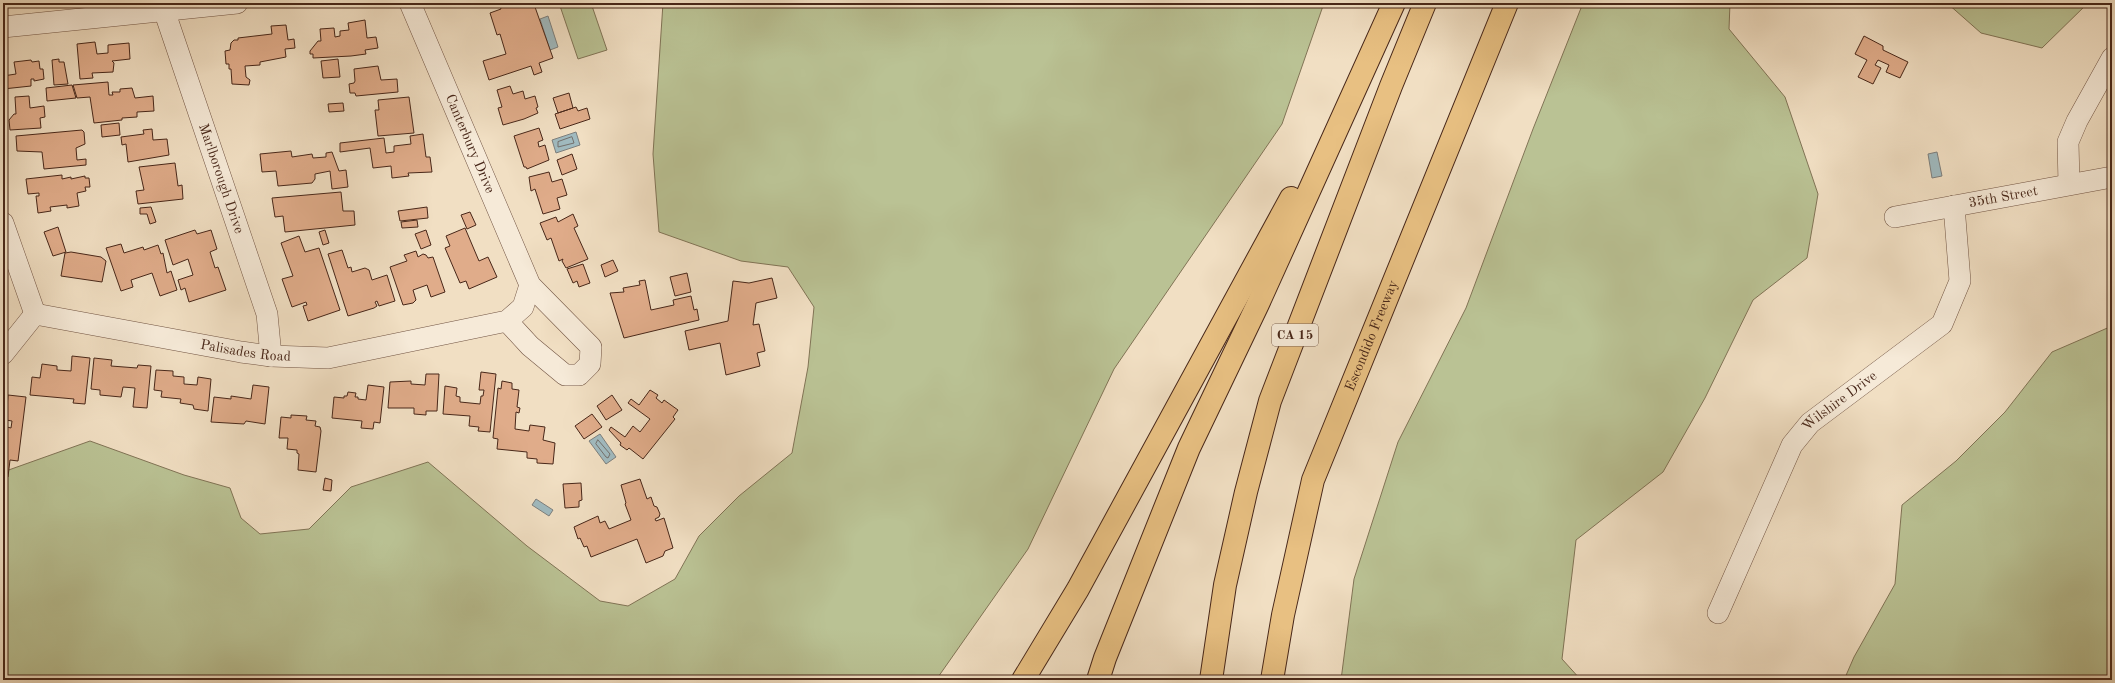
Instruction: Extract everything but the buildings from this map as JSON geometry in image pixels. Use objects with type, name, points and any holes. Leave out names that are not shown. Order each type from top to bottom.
[{"type":"highway","points":[[1098,680],[1105,658],[1189,448],[1258,304],[1332,136],[1394,3]]},
{"type":"highway","name":"CA 15","points":[[1211,680],[1225,585],[1246,492],[1270,401],[1391,86],[1425,3]]},
{"type":"highway","name":"Escondido Freeway","points":[[1272,680],[1282,615],[1313,480],[1507,3]]},
{"type":"highway","points":[[1023,680],[1078,589],[1296,188],[1332,136]]},
{"type":"highway","points":[[1282,615],[1287,680]]},
{"type":"highway","points":[[1093,680],[1105,658]]},
{"type":"street","points":[[3,27],[164,7],[237,3]]},
{"type":"street","name":"Canterbury Drive","points":[[410,3],[530,285]]},
{"type":"street","name":"Marlborough Drive","points":[[164,7],[267,314],[271,356]]},
{"type":"street","points":[[2069,184],[2068,142],[2077,122],[2112,58]]},
{"type":"street","name":"35th Street","points":[[1895,217],[2112,177]]},
{"type":"street","name":"Wilshire Drive","points":[[1718,613],[1792,445],[1810,423],[1942,324],[1960,281],[1954,206]]},
{"type":"street","points":[[3,223],[35,314],[3,354]]},
{"type":"street","points":[[507,321],[530,346],[565,375],[579,375],[590,364],[591,346],[530,285]]},
{"type":"street","name":"Palisades Road","points":[[35,314],[271,356],[328,358],[507,321],[524,307],[530,285]]},
{"type":"green space","points":[[559,3],[591,3],[607,50],[578,59]]},
{"type":"green space","points":[[663,3],[1324,3],[1282,124],[1114,369],[1028,549],[936,680],[3,680],[3,472],[90,441],[184,475],[230,488],[241,518],[260,534],[309,529],[351,487],[428,462],[527,546],[600,601],[628,606],[675,579],[699,536],[739,496],[792,453],[808,367],[814,307],[788,267],[741,261],[659,232],[653,154]]},
{"type":"green space","points":[[1583,3],[1730,3],[1729,29],[1785,97],[1818,194],[1807,258],[1753,300],[1705,398],[1663,472],[1576,540],[1562,659],[1581,680],[1341,680],[1354,579],[1398,442],[1466,308],[1533,129]]},
{"type":"green space","points":[[1947,3],[2088,3],[2042,48],[1981,33]]},
{"type":"green space","points":[[2112,326],[2112,680],[1844,680],[1854,657],[1895,584],[1902,505],[1956,461],[2005,412],[2052,352]]},
{"type":"water","points":[[548,16],[558,47],[550,50],[540,19]]},
{"type":"water","points":[[576,132],[580,145],[556,153],[552,140]]},
{"type":"water","points":[[1937,152],[1942,176],[1932,178],[1928,154]]},
{"type":"water","points":[[600,434],[616,457],[606,464],[589,441]]},
{"type":"water","points":[[536,499],[553,510],[549,516],[532,505]]}]
